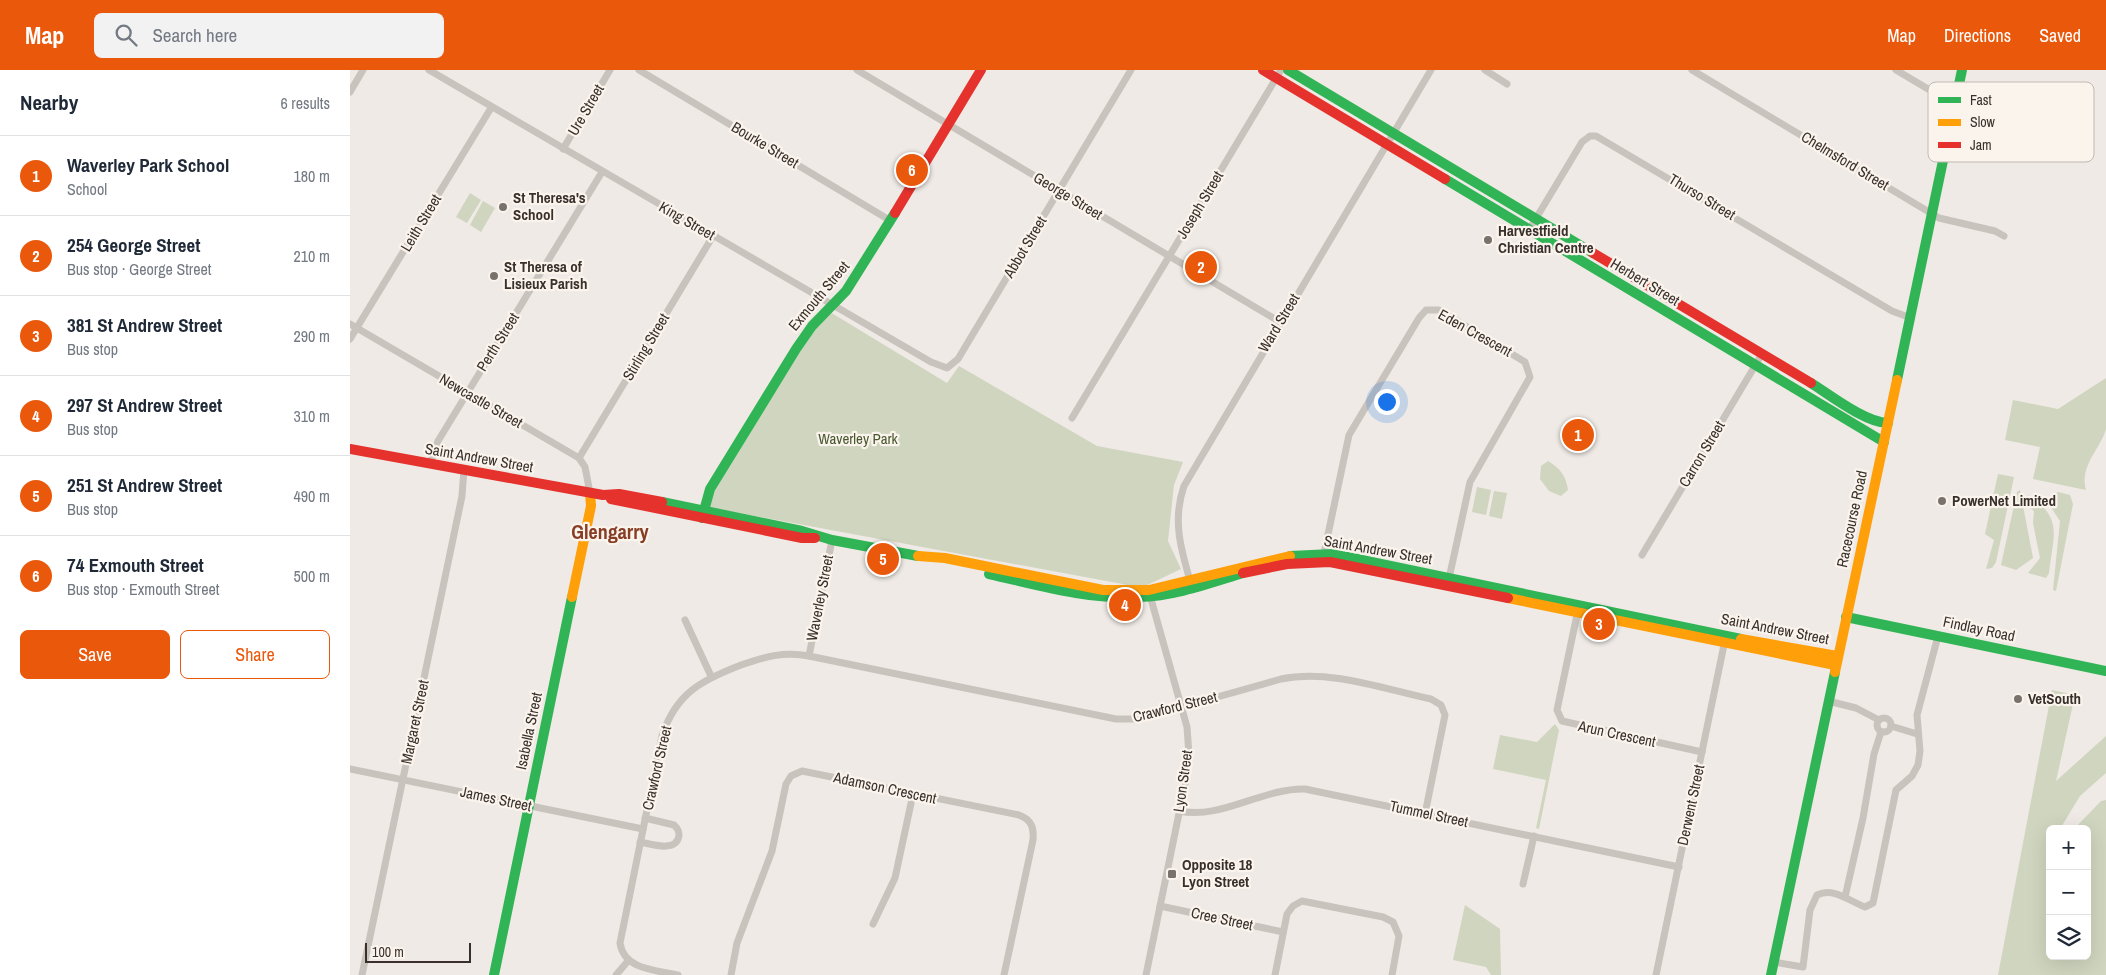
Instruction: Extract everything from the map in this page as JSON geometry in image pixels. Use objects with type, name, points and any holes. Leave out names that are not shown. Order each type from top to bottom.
[{"type":"street","points":[[350,92],[364,70]]},
{"type":"street","name":"King Street","points":[[429,70],[832,306],[931,362],[947,368]]},
{"type":"street","name":"Ure Street","points":[[563,149],[610,70]]},
{"type":"street","name":"Bourke Street","points":[[640,70],[891,221]]},
{"type":"street","name":"George Street","points":[[856,70],[1280,322]]},
{"type":"street","name":"Exmouth Street","points":[[703,514],[710,489],[791,356],[808,330],[855,279],[981,70]]},
{"type":"street","name":"Abbot Street","points":[[947,368],[958,359],[1131,70]]},
{"type":"street","name":"Herbert Street","points":[[1263,70],[1279,74],[1386,144],[1884,442]]},
{"type":"street","name":"Herbert Street","points":[[1288,70],[1862,414],[1881,423],[1888,423]]},
{"type":"street","name":"Ward Street","points":[[1192,584],[1177,531],[1178,504],[1184,486],[1431,70]]},
{"type":"street","points":[[1485,70],[1507,84]]},
{"type":"street","name":"Chelmsford Street","points":[[1692,70],[1939,218],[1996,231],[2004,236]]},
{"type":"street","points":[[1896,70],[1928,89]]},
{"type":"street","name":"Joseph Street","points":[[1072,418],[1279,74]]},
{"type":"street","name":"Leith Street","points":[[350,339],[353,326],[491,108]]},
{"type":"street","name":"Thurso Street","points":[[1529,230],[1580,145],[1590,136],[1596,136],[1892,312],[1911,318]]},
{"type":"street","name":"Racecourse Road","points":[[1771,975],[1836,660],[1911,318],[1943,162]]},
{"type":"street","name":"Perth Street","points":[[430,464],[436,445],[602,172]]},
{"type":"street","name":"Stirling Street","points":[[579,458],[713,236]]},
{"type":"street","points":[[1644,299],[1651,287]]},
{"type":"street","name":"Eden Crescent","points":[[1323,557],[1349,434],[1419,318],[1426,310],[1439,310],[1525,362],[1530,376],[1470,482],[1449,581]]},
{"type":"street","name":"Newcastle Street","points":[[353,326],[579,458]]},
{"type":"street","name":"Carron Street","points":[[1642,555],[1762,354]]},
{"type":"street","name":"Saint Andrew Street","points":[[350,449],[603,495],[617,501],[802,531],[819,538],[913,556],[945,558],[1087,588],[1150,593],[1192,584],[1282,556],[1344,556],[1449,581],[1725,639],[1836,660]]},
{"type":"street","points":[[579,458],[585,467],[590,493]]},
{"type":"street","name":"Margaret Street","points":[[362,975],[462,496],[464,469]]},
{"type":"street","name":"Isabella Street","points":[[494,975],[591,506],[590,493]]},
{"type":"street","name":"Waverley Street","points":[[809,656],[832,540]]},
{"type":"street","name":"Lyon Street","points":[[1146,975],[1189,755],[1187,727],[1150,593]]},
{"type":"street","name":"Arun Crescent","points":[[1578,608],[1557,710],[1562,721],[1702,752]]},
{"type":"street","name":"Findlay Road","points":[[1846,617],[2106,671]]},
{"type":"street","points":[[685,620],[711,676]]},
{"type":"street","points":[[1774,962],[1804,967],[1814,898],[1827,892],[1845,897],[1865,907],[1871,905],[1875,900],[1880,864],[1896,790],[1912,776],[1918,765],[1920,751],[1916,715],[1938,636]]},
{"type":"street","name":"Derwent Street","points":[[1656,975],[1725,639]]},
{"type":"street","name":"Crawford Street","points":[[628,961],[621,950],[620,936],[660,745],[669,718],[686,695],[711,676],[771,656],[789,654],[809,656],[1116,719],[1139,719],[1281,679],[1312,675],[1437,701],[1443,710],[1444,721],[1425,814]]},
{"type":"street","points":[[1828,701],[1856,708],[1879,720],[1886,719],[1891,726],[1917,734]]},
{"type":"street","points":[[1879,720],[1876,726],[1881,732]]},
{"type":"street","points":[[1881,732],[1888,731],[1891,726]]},
{"type":"street","points":[[1845,897],[1874,754],[1881,732]]},
{"type":"street","name":"James Street","points":[[350,769],[643,829]]},
{"type":"street","name":"Adamson Crescent","points":[[731,975],[738,943],[772,851],[786,784],[791,776],[802,771],[1019,815],[1031,824],[1033,840],[1004,975]]},
{"type":"street","name":"Tummel Street","points":[[1179,811],[1202,813],[1279,791],[1296,789],[1321,792],[1678,866]]},
{"type":"street","points":[[873,924],[895,878],[912,794]]},
{"type":"street","name":"Crawford Street","points":[[640,842],[669,846],[674,844],[679,837],[679,833],[674,826],[645,818]]},
{"type":"street","points":[[1523,884],[1534,836]]},
{"type":"street","points":[[1275,975],[1283,932],[1290,909],[1302,901],[1388,919],[1397,926],[1399,936],[1392,975]]},
{"type":"street","name":"Cree Street","points":[[1160,906],[1283,932]]},
{"type":"street","points":[[616,975],[628,961],[639,966],[678,975]]},
{"type":"green space","points":[[470,193],[481,200],[467,223],[456,217]]},
{"type":"green space","points":[[483,201],[495,208],[481,232],[470,225]]},
{"type":"green space","name":"Waverley Park","points":[[825,309],[947,383],[959,366],[1097,446],[1183,462],[1174,485],[1168,541],[1181,569],[1143,587],[701,506]]},
{"type":"green space","points":[[2106,378],[2106,429],[2085,473],[2086,490],[2033,479],[2040,447],[2005,440],[2013,400],[2058,409]]},
{"type":"green space","points":[[1548,461],[1559,470],[1566,481],[1568,490],[1561,496],[1549,491],[1540,479],[1541,466]]},
{"type":"green space","points":[[1998,474],[2014,477],[1996,562],[1992,568],[1986,569],[1994,540],[1985,534]]},
{"type":"green space","points":[[1477,487],[1491,490],[1486,515],[1472,512]]},
{"type":"green space","points":[[2020,490],[2033,558],[2016,570],[2001,565],[2017,492]]},
{"type":"green space","points":[[1494,491],[1507,493],[1502,519],[1489,516]]},
{"type":"green space","points":[[2058,492],[2070,495],[2073,504],[2056,591],[2053,590],[2060,521],[2046,500]]},
{"type":"green space","points":[[2028,495],[2047,512],[2052,520],[2054,529],[2049,573],[2046,578],[2028,573],[2040,558],[2033,523],[2034,511],[2029,507]]},
{"type":"green space","points":[[2052,690],[2075,695],[2056,781],[2106,736],[2106,773],[2080,796],[2062,825],[2046,825],[2046,960],[2091,960],[2091,825],[2078,825],[2101,801],[2106,800],[2106,975],[1998,975]]},
{"type":"green space","points":[[1555,724],[1559,730],[1539,829],[1536,828],[1546,780],[1493,769],[1500,735],[1537,742]]},
{"type":"green space","points":[[1465,905],[1500,929],[1501,975],[1491,975],[1486,967],[1453,960]]},
{"type":"traffic: fast","points":[[1288,70],[1593,253]]},
{"type":"traffic: fast","points":[[1959,82],[1962,70]]},
{"type":"traffic: fast","points":[[1897,380],[1943,162]]},
{"type":"traffic: fast","points":[[1445,179],[1884,442]]},
{"type":"traffic: fast","points":[[702,518],[710,489],[796,349],[812,326],[846,291],[895,213]]},
{"type":"traffic: fast","points":[[1811,383],[1859,414],[1879,422],[1888,423]]},
{"type":"traffic: fast","points":[[662,502],[802,531],[832,540],[918,556]]},
{"type":"traffic: fast","points":[[1290,556],[1333,554],[1741,639]]},
{"type":"traffic: fast","points":[[989,574],[1082,594],[1139,597],[1166,594],[1243,573]]},
{"type":"traffic: fast","points":[[494,975],[572,597]]},
{"type":"traffic: fast","points":[[1846,617],[2106,671]]},
{"type":"traffic: fast","points":[[1771,975],[1835,672]]},
{"type":"traffic: slow","points":[[1835,672],[1897,380]]},
{"type":"traffic: slow","points":[[572,597],[591,506],[590,493]]},
{"type":"traffic: slow","points":[[918,556],[945,558],[1103,590],[1149,590],[1290,556]]},
{"type":"traffic: slow","points":[[1508,598],[1835,665]]},
{"type":"traffic: slow","points":[[1741,639],[1837,656]]},
{"type":"traffic: jam","points":[[895,213],[981,70]]},
{"type":"traffic: jam","points":[[1263,70],[1445,179]]},
{"type":"traffic: jam","points":[[1593,253],[1811,383]]},
{"type":"traffic: jam","points":[[350,449],[603,495],[619,494],[662,502]]},
{"type":"traffic: jam","points":[[611,499],[802,538],[815,538]]},
{"type":"traffic: jam","points":[[1243,573],[1287,564],[1330,562],[1508,598]]},
{"type":"place","name":"74 Exmouth Street","points":[[912,170]]},
{"type":"place","name":"St Theresa's School","points":[[503,207]]},
{"type":"place","name":"Harvestfield Christian Centre","points":[[1488,240]]},
{"type":"place","name":"254 George Street","points":[[1201,267]]},
{"type":"place","name":"St Theresa of Lisieux Parish","points":[[494,276]]},
{"type":"place","name":"Waverley Park School","points":[[1578,435]]},
{"type":"place","name":"PowerNet Limited","points":[[1942,501]]},
{"type":"place","name":"251 St Andrew Street","points":[[883,559]]},
{"type":"place","name":"297 St Andrew Street","points":[[1125,605]]},
{"type":"place","name":"381 St Andrew Street","points":[[1599,624]]},
{"type":"place","name":"VetSouth","points":[[2018,699]]},
{"type":"place","name":"Opposite 18 Lyon Street","points":[[1172,874]]},
{"type":"district","name":"Glengarry","points":[[610,532]]}]
